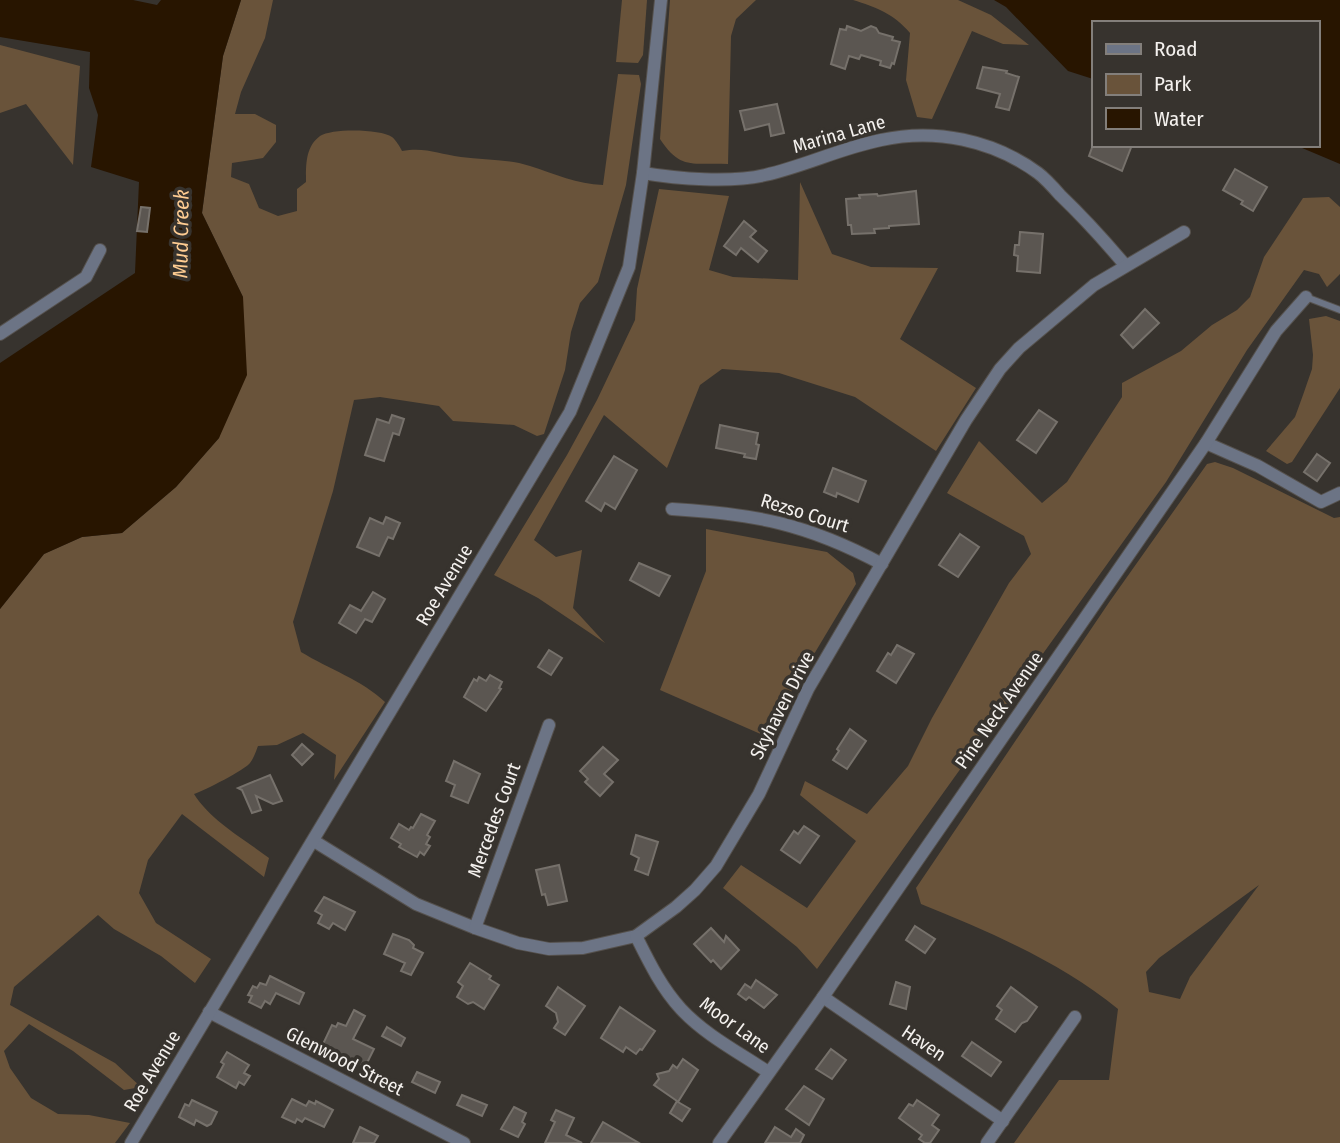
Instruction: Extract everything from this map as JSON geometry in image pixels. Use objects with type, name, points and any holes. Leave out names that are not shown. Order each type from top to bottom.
[{"type":"street","name":"Roe Avenue","points":[[131,1143],[570,412],[629,267],[643,173],[661,0]]},
{"type":"street","name":"Marina Lane","points":[[643,173],[697,178],[762,176],[882,139],[920,135],[959,138],[1000,152],[1038,173],[1091,225],[1125,265]]},
{"type":"street","name":"Skyhaven Drive","points":[[314,841],[416,904],[518,943],[550,949],[583,948],[636,936],[676,908],[716,866],[759,794],[808,689],[966,420],[1000,369],[1019,348],[1072,302],[1125,265],[1184,232]]},
{"type":"street","points":[[0,334],[86,277],[100,250]]},
{"type":"street","name":"Pine Neck Avenue","points":[[719,1143],[1206,443],[1276,331],[1306,298]]},
{"type":"street","points":[[1206,443],[1258,466],[1321,502],[1340,493]]},
{"type":"street","name":"Rezso Court","points":[[672,509],[721,512],[772,520],[841,542],[882,564]]},
{"type":"street","name":"Mercedes Court","points":[[475,928],[549,725]]},
{"type":"street","name":"Moor Lane","points":[[636,936],[656,977],[682,1010],[768,1072]]},
{"type":"street","name":"Haven","points":[[823,997],[1003,1121]]},
{"type":"street","name":"Glenwood Street","points":[[209,1012],[464,1143]]},
{"type":"street","points":[[987,1143],[1074,1017]]},
{"type":"lane","points":[[1306,298],[1340,310]]},
{"type":"green space","points":[[241,0],[273,0],[265,38],[241,92],[235,114],[255,114],[276,125],[276,142],[263,158],[232,163],[231,177],[249,184],[259,208],[278,216],[297,211],[297,189],[306,182],[307,157],[311,146],[326,133],[345,131],[386,134],[393,138],[402,151],[425,150],[513,162],[575,181],[603,185],[618,74],[639,75],[641,84],[626,185],[598,282],[580,303],[571,332],[565,370],[544,434],[537,436],[514,425],[453,421],[439,406],[380,397],[354,400],[333,491],[293,622],[301,652],[356,681],[385,702],[334,780],[336,755],[303,733],[277,745],[258,746],[247,766],[194,794],[209,813],[269,858],[264,877],[182,814],[148,860],[139,893],[156,923],[211,959],[195,983],[161,956],[114,929],[98,915],[14,987],[10,1005],[115,1063],[141,1087],[124,1090],[73,1051],[29,1024],[4,1051],[10,1068],[31,1098],[58,1114],[89,1115],[130,1123],[115,1143],[0,1143],[0,609],[44,554],[82,537],[122,533],[176,487],[219,438],[243,297],[202,213],[223,56]]},
{"type":"green space","points":[[622,0],[647,0],[643,55],[638,63],[616,62]]},
{"type":"green space","points":[[670,0],[756,0],[736,19],[731,36],[728,164],[689,163],[675,156],[660,139]]},
{"type":"green space","points":[[853,0],[958,0],[991,15],[1029,45],[1003,44],[972,31],[932,119],[917,117],[906,80],[910,33],[884,12]]},
{"type":"green space","points":[[0,45],[80,66],[73,165],[26,104],[0,113]]},
{"type":"green space","points":[[800,182],[832,254],[871,267],[938,268],[900,339],[976,388],[936,451],[855,397],[779,373],[722,369],[700,385],[667,468],[604,415],[534,540],[556,557],[582,550],[573,608],[605,643],[538,598],[494,575],[567,455],[635,320],[637,289],[659,189],[729,196],[709,270],[733,277],[798,280]]},
{"type":"green space","points":[[1329,197],[1340,207],[1340,274],[1327,287],[1319,274],[1304,270],[1247,350],[1166,482],[817,969],[797,947],[723,888],[741,865],[807,908],[856,841],[800,795],[805,781],[867,814],[908,766],[932,718],[1009,583],[1031,554],[1024,536],[947,493],[979,441],[1042,503],[1067,482],[1122,397],[1122,383],[1181,351],[1212,325],[1237,310],[1250,297],[1264,257],[1303,198]]},
{"type":"green space","points":[[1326,316],[1340,321],[1340,388],[1292,462],[1287,464],[1266,451],[1295,417],[1312,369],[1309,319]]},
{"type":"green space","points":[[1215,462],[1233,468],[1334,518],[1340,517],[1340,1143],[1014,1143],[1059,1080],[1109,1080],[1118,1009],[1049,963],[999,937],[921,904],[916,888],[1110,601],[1207,464]],"holes":[[[1259,885],[1190,977],[1180,999],[1149,992],[1146,972],[1159,958]]]},
{"type":"green space","points":[[706,529],[827,552],[853,573],[856,584],[765,736],[660,690],[706,571]]},
{"type":"water","name":"Mud Creek","points":[[0,0],[133,0],[157,5],[161,0],[241,0],[223,56],[202,213],[243,297],[247,375],[219,438],[176,487],[122,533],[82,537],[44,554],[0,609],[0,363],[135,273],[139,182],[91,167],[98,115],[89,88],[90,52],[0,37]]},
{"type":"water","points":[[994,0],[1340,0],[1340,164],[1300,147],[1319,147],[1319,21],[1092,21],[1092,79],[1068,71],[1006,7]]},
{"type":"building","points":[[847,26],[861,31],[871,26],[879,33],[900,42],[894,64],[892,63],[890,68],[880,65],[881,61],[861,55],[859,59],[849,56],[845,69],[831,64],[840,29],[846,30]]},
{"type":"building","points":[[983,67],[1007,71],[1006,73],[1019,77],[1009,110],[996,107],[1000,94],[977,88]]},
{"type":"building","points":[[777,104],[784,133],[771,136],[769,124],[745,130],[740,111]]},
{"type":"building","points":[[1092,147],[1131,147],[1122,171],[1089,156]]},
{"type":"building","points":[[1235,169],[1267,187],[1253,211],[1241,204],[1243,201],[1223,190]]},
{"type":"building","points":[[916,191],[919,224],[889,226],[874,229],[875,233],[852,234],[851,225],[848,225],[846,199],[860,198],[859,195],[878,196]]},
{"type":"building","points":[[141,207],[150,208],[147,232],[137,231]]},
{"type":"building","points":[[744,221],[756,231],[750,237],[767,251],[758,262],[741,248],[736,255],[724,246]]},
{"type":"building","points":[[1020,232],[1043,234],[1040,273],[1017,271],[1018,256],[1014,255],[1015,245],[1019,245]]},
{"type":"building","points":[[1145,309],[1159,323],[1133,348],[1121,335]]},
{"type":"building","points":[[1039,410],[1057,422],[1036,453],[1017,440]]},
{"type":"building","points":[[392,415],[404,419],[399,435],[393,433],[384,461],[365,455],[377,419],[389,423]]},
{"type":"building","points":[[720,425],[758,433],[756,459],[716,448]]},
{"type":"building","points":[[1317,454],[1330,463],[1317,481],[1304,472]]},
{"type":"building","points":[[614,456],[637,470],[615,509],[605,503],[601,511],[586,501]]},
{"type":"building","points":[[833,468],[866,481],[858,502],[837,493],[836,497],[824,492]]},
{"type":"building","points":[[386,517],[400,523],[393,539],[388,537],[379,556],[357,547],[370,518],[383,524]]},
{"type":"building","points":[[960,534],[979,547],[958,577],[939,565]]},
{"type":"building","points":[[639,563],[670,576],[659,596],[630,580]]},
{"type":"building","points":[[373,592],[385,599],[372,622],[365,619],[356,633],[339,623],[350,605],[361,611]]},
{"type":"building","points":[[897,645],[914,654],[896,683],[877,671],[888,653],[891,655]]},
{"type":"building","points":[[549,650],[562,658],[551,675],[538,667]]},
{"type":"building","points":[[490,675],[502,682],[499,688],[501,689],[486,711],[464,697],[474,679],[477,681],[479,677],[486,681]]},
{"type":"building","points":[[850,729],[866,741],[847,769],[833,760]]},
{"type":"building","points":[[302,744],[313,754],[302,765],[292,755]]},
{"type":"building","points":[[603,747],[618,760],[604,774],[613,782],[600,796],[585,782],[588,779],[580,771]]},
{"type":"building","points":[[454,761],[480,774],[468,803],[451,796],[455,785],[446,781]]},
{"type":"building","points":[[270,775],[282,801],[273,804],[256,796],[261,810],[252,813],[242,790],[238,788]]},
{"type":"building","points":[[421,814],[435,821],[427,835],[430,837],[426,844],[430,846],[424,855],[420,852],[417,857],[399,847],[401,844],[391,838],[399,824],[409,830],[413,828]]},
{"type":"building","points":[[804,826],[819,836],[800,863],[781,850],[794,831],[798,834]]},
{"type":"building","points":[[636,835],[658,842],[648,875],[635,870],[639,858],[631,854]]},
{"type":"building","points":[[559,865],[567,901],[548,905],[545,894],[542,895],[536,870]]},
{"type":"building","points":[[324,897],[355,912],[345,930],[333,923],[329,929],[318,923],[322,915],[315,911]]},
{"type":"building","points":[[915,926],[935,939],[925,953],[906,940]]},
{"type":"building","points":[[711,928],[724,942],[726,936],[739,950],[721,969],[694,944]]},
{"type":"building","points":[[393,934],[409,940],[414,945],[413,948],[423,953],[411,975],[401,971],[405,963],[384,954]]},
{"type":"building","points":[[470,963],[491,976],[489,979],[499,985],[484,1009],[457,997],[463,986],[458,982]]},
{"type":"building","points":[[270,976],[304,993],[299,1004],[276,993],[270,1004],[265,1001],[261,1008],[249,1002],[252,996],[248,995],[253,986],[257,988],[260,983],[266,985]]},
{"type":"building","points":[[756,980],[777,995],[764,1008],[749,997],[746,1000],[738,994],[745,984],[751,988]]},
{"type":"building","points":[[896,982],[910,987],[906,1009],[890,1004]]},
{"type":"building","points":[[558,987],[585,1006],[565,1035],[554,1028],[558,1022],[556,1013],[546,1006]]},
{"type":"building","points":[[1011,987],[1037,1007],[1015,1032],[996,1019],[1002,1010],[997,1006]]},
{"type":"building","points":[[620,1007],[655,1031],[636,1054],[626,1047],[623,1052],[601,1038]]},
{"type":"building","points":[[354,1010],[365,1016],[353,1039],[374,1049],[365,1067],[338,1053],[336,1056],[326,1051],[328,1047],[323,1044],[332,1025],[336,1027],[338,1023],[346,1026]]},
{"type":"building","points":[[387,1027],[405,1038],[401,1046],[382,1036]]},
{"type":"building","points":[[972,1042],[1001,1062],[991,1076],[962,1056]]},
{"type":"building","points":[[831,1049],[846,1060],[832,1079],[816,1069]]},
{"type":"building","points":[[227,1052],[249,1065],[244,1073],[250,1076],[244,1085],[239,1082],[236,1088],[217,1077]]},
{"type":"building","points":[[683,1059],[698,1070],[678,1102],[690,1109],[682,1121],[670,1113],[677,1101],[654,1085],[659,1079],[657,1074],[669,1071],[673,1065],[677,1068]]},
{"type":"building","points":[[417,1072],[440,1082],[435,1093],[412,1082]]},
{"type":"building","points":[[804,1086],[824,1099],[809,1125],[786,1109]]},
{"type":"building","points":[[462,1095],[487,1105],[482,1116],[457,1105]]},
{"type":"building","points":[[292,1099],[306,1106],[309,1101],[315,1104],[316,1101],[333,1110],[324,1127],[305,1118],[302,1122],[297,1119],[295,1123],[282,1117]]},
{"type":"building","points":[[192,1100],[217,1112],[211,1124],[207,1126],[196,1120],[194,1125],[179,1117],[185,1104],[189,1106]]},
{"type":"building","points":[[917,1100],[939,1115],[932,1125],[939,1130],[930,1143],[919,1139],[922,1135],[899,1118],[909,1104],[913,1106]]},
{"type":"building","points":[[514,1107],[526,1113],[522,1122],[525,1124],[518,1137],[501,1129]]},
{"type":"building","points":[[556,1110],[574,1118],[566,1135],[582,1143],[545,1143],[555,1122],[551,1120]]},
{"type":"building","points":[[603,1122],[639,1143],[591,1143]]},
{"type":"building","points":[[360,1127],[378,1136],[374,1143],[353,1143]]},
{"type":"building","points":[[775,1127],[791,1137],[796,1129],[804,1135],[800,1143],[765,1143]]}]
